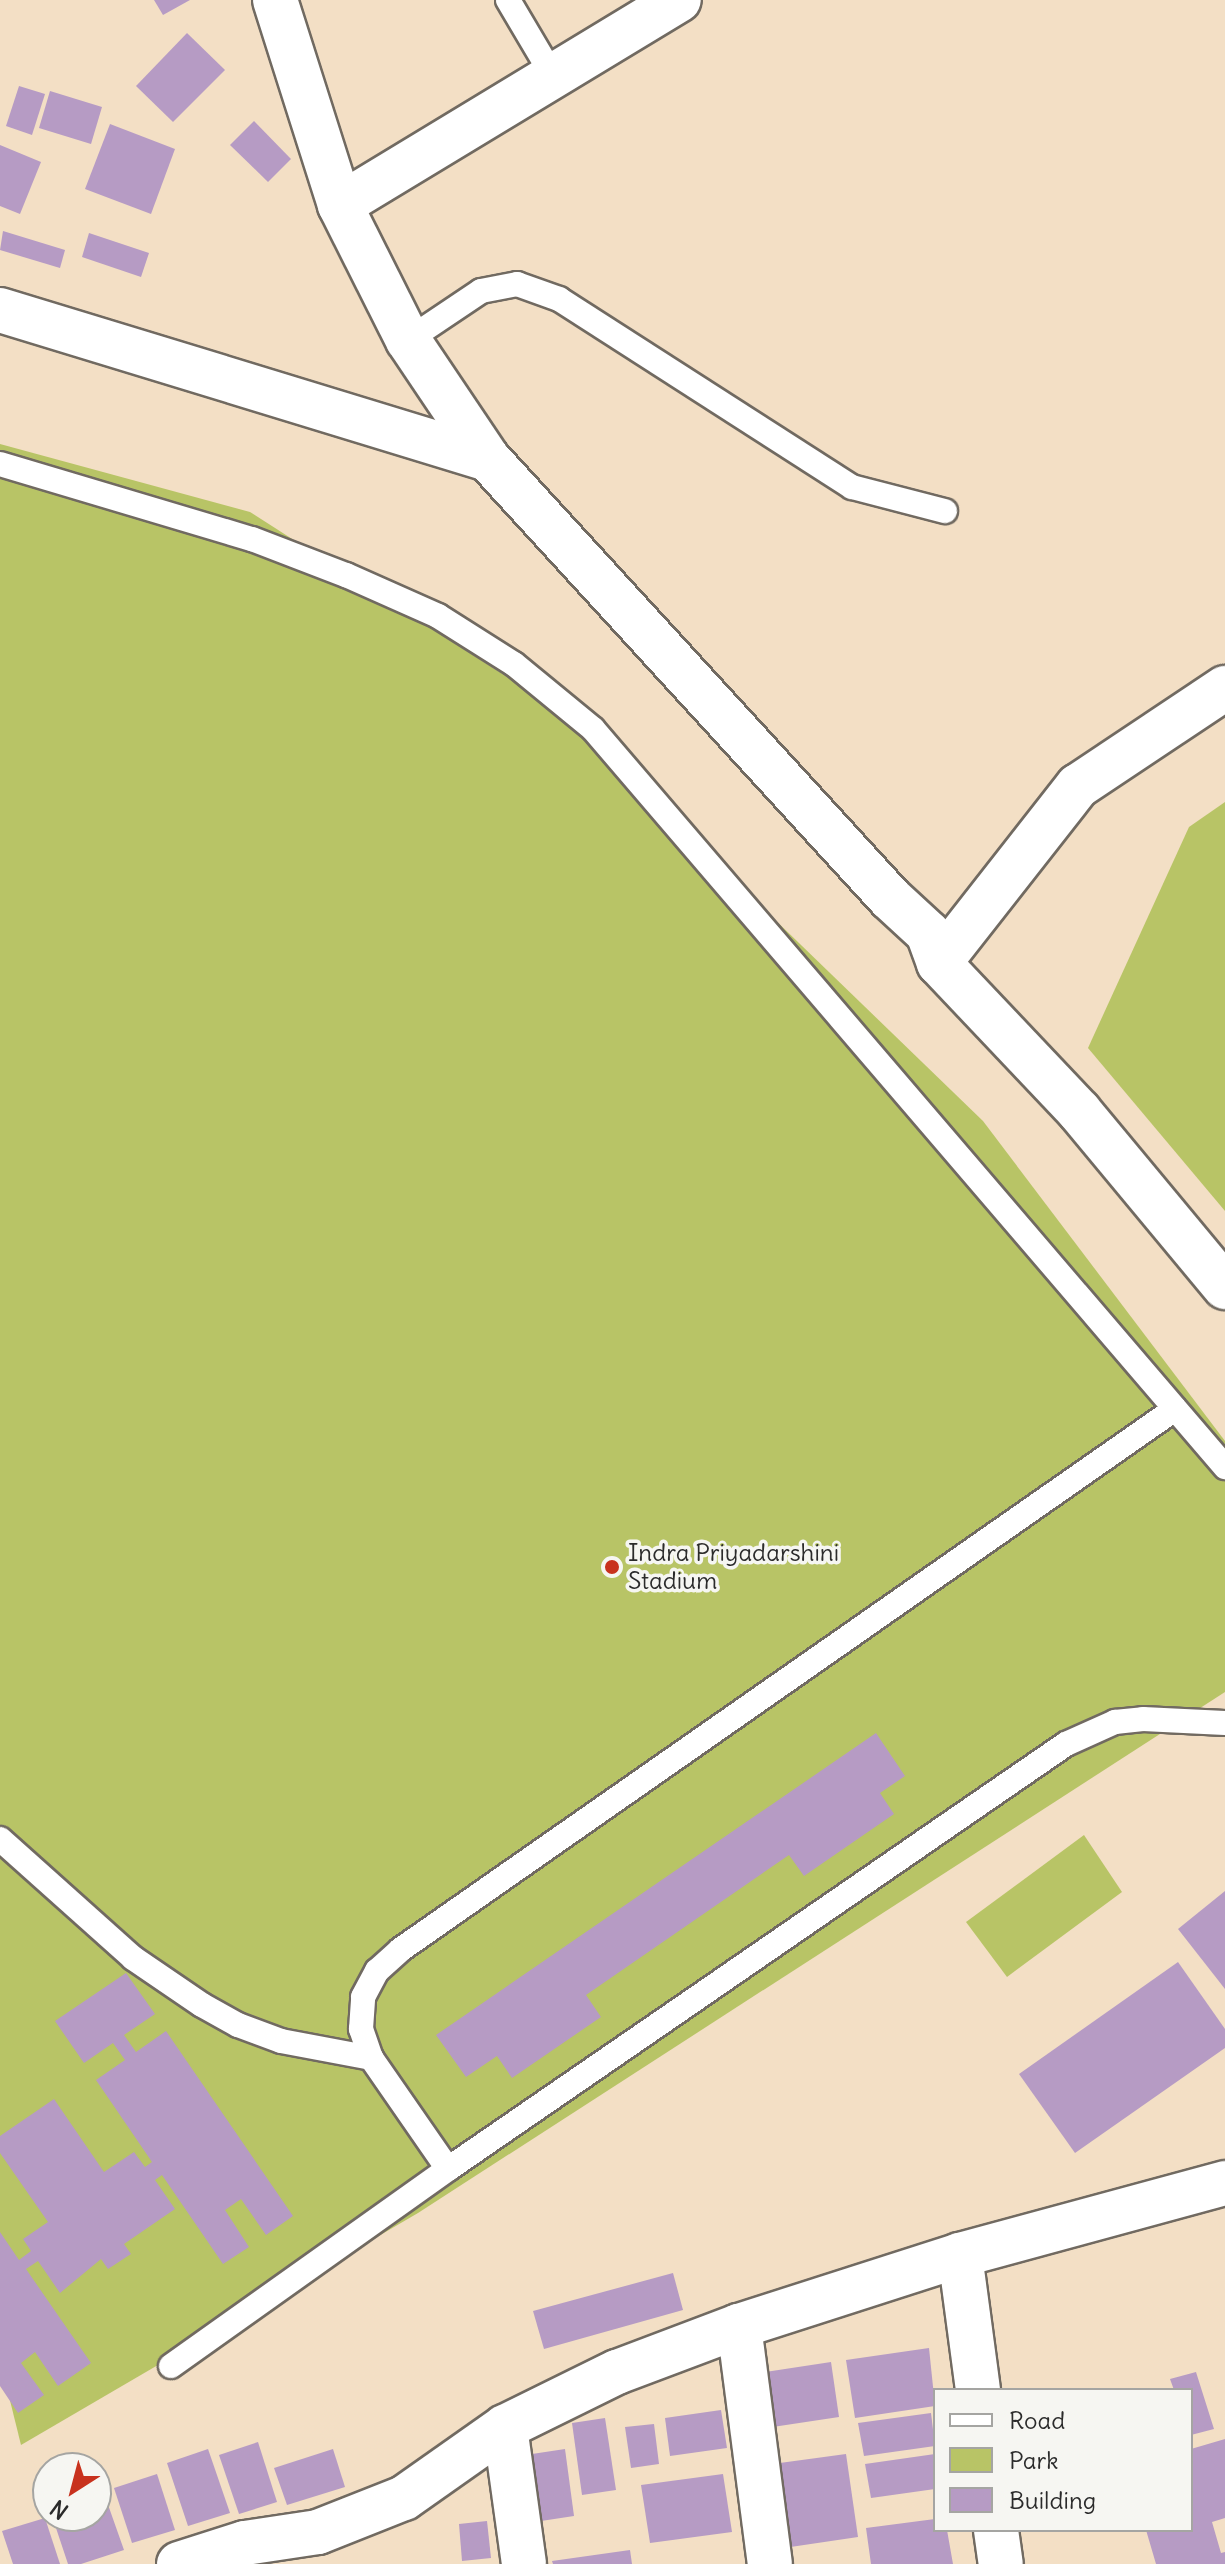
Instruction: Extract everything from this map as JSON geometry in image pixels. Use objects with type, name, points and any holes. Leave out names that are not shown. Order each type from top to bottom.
[{"type":"street","points":[[275,0],[340,205],[408,340],[488,459],[890,898],[928,933],[939,963],[1079,1111],[1225,1287]]},
{"type":"street","points":[[340,205],[679,0]]},
{"type":"street","points":[[0,310],[488,459]]},
{"type":"street","points":[[939,963],[1078,786],[1225,688]]},
{"type":"street","points":[[179,2564],[245,2543],[319,2548],[404,2498],[505,2427],[617,2372],[739,2326],[960,2255],[1225,2183]]},
{"type":"street","points":[[960,2255],[978,2388]]},
{"type":"street","points":[[739,2326],[770,2564]]},
{"type":"street","points":[[505,2427],[524,2564]]},
{"type":"street","points":[[996,2532],[1001,2564]]},
{"type":"lane","points":[[508,0],[553,76]]},
{"type":"lane","points":[[408,340],[481,291],[517,284],[559,299],[821,471],[852,487],[945,511]]},
{"type":"lane","points":[[0,464],[252,539],[346,575],[438,616],[514,664],[593,729],[1225,1467]]},
{"type":"lane","points":[[448,2169],[371,2058],[361,2029],[363,1997],[377,1971],[400,1950],[1175,1409]]},
{"type":"lane","points":[[171,2366],[448,2169],[1066,1744],[1115,1722],[1143,1719],[1225,1723]]},
{"type":"lane","points":[[0,1839],[133,1958],[202,2005],[238,2025],[281,2041],[371,2058]]},
{"type":"green space","name":"Indra Priyadarshini Stadium","points":[[0,444],[250,512],[557,709],[983,1121],[1225,1441],[1225,1692],[418,2213],[21,2445],[0,2360]]},
{"type":"green space","points":[[1225,802],[1225,1211],[1088,1048],[1189,827]]},
{"type":"green space","points":[[1084,1835],[1122,1892],[1007,1977],[966,1922]]},
{"type":"building","points":[[154,0],[190,0],[163,15]]},
{"type":"building","points":[[187,33],[225,70],[173,122],[136,86]]},
{"type":"building","points":[[19,86],[45,94],[32,135],[6,126]]},
{"type":"building","points":[[50,91],[102,107],[91,144],[39,128]]},
{"type":"building","points":[[254,121],[291,159],[268,182],[230,145]]},
{"type":"building","points":[[110,124],[175,149],[151,214],[85,189]]},
{"type":"building","points":[[0,145],[41,162],[20,214],[0,206]]},
{"type":"building","points":[[3,231],[65,250],[60,268],[0,250]]},
{"type":"building","points":[[89,233],[149,253],[141,277],[82,257]]},
{"type":"building","points":[[876,1733],[905,1776],[880,1793],[894,1814],[804,1876],[789,1855],[586,1995],[601,2017],[512,2078],[497,2056],[466,2077],[436,2035]]},
{"type":"building","points":[[1225,1891],[1225,1989],[1178,1929]]},
{"type":"building","points":[[1178,1962],[1225,2029],[1225,2048],[1075,2153],[1019,2074]]},
{"type":"building","points":[[126,1973],[155,2014],[124,2035],[136,2052],[166,2031],[293,2216],[266,2235],[241,2199],[225,2210],[249,2247],[223,2264],[162,2175],[155,2180],[175,2209],[124,2244],[131,2254],[108,2269],[101,2259],[60,2293],[38,2261],[26,2269],[91,2363],[58,2386],[35,2352],[21,2363],[44,2395],[18,2413],[0,2386],[0,2232],[19,2260],[31,2251],[23,2239],[48,2222],[0,2153],[0,2136],[54,2099],[104,2172],[134,2152],[145,2167],[152,2162],[96,2080],[125,2060],[113,2043],[84,2063],[55,2021]]},
{"type":"building","points":[[673,2273],[683,2310],[544,2349],[533,2311]]},
{"type":"building","points":[[929,2348],[933,2406],[855,2418],[846,2360]]},
{"type":"building","points":[[831,2362],[839,2417],[766,2428],[758,2373]]},
{"type":"building","points":[[1196,2372],[1214,2429],[1193,2434],[1193,2388],[1173,2388],[1170,2379]]},
{"type":"building","points":[[721,2410],[727,2448],[670,2456],[665,2418]]},
{"type":"building","points":[[931,2413],[933,2446],[864,2456],[858,2423]]},
{"type":"building","points":[[605,2418],[616,2490],[582,2495],[572,2423]]},
{"type":"building","points":[[654,2424],[659,2464],[631,2468],[625,2427]]},
{"type":"building","points":[[1225,2439],[1225,2518],[1212,2522],[1221,2553],[1225,2552],[1225,2564],[1156,2564],[1147,2532],[1193,2532],[1193,2448]]},
{"type":"building","points":[[258,2442],[277,2502],[239,2514],[219,2455]]},
{"type":"building","points":[[208,2449],[230,2513],[188,2526],[167,2463]]},
{"type":"building","points":[[333,2449],[345,2487],[287,2505],[274,2468]]},
{"type":"building","points":[[565,2449],[574,2516],[541,2521],[532,2454]]},
{"type":"building","points":[[846,2454],[858,2537],[777,2549],[765,2465]]},
{"type":"building","points":[[933,2454],[933,2489],[871,2498],[865,2464]]},
{"type":"building","points":[[157,2474],[175,2530],[132,2543],[114,2488]]},
{"type":"building","points":[[723,2474],[732,2532],[650,2543],[641,2485]]},
{"type":"building","points":[[112,2516],[124,2550],[81,2564],[68,2564],[57,2532],[112,2532]]},
{"type":"building","points":[[933,2519],[933,2532],[947,2532],[953,2564],[871,2564],[866,2528]]},
{"type":"building","points":[[487,2521],[491,2558],[462,2561],[459,2524]]},
{"type":"building","points":[[32,2522],[32,2532],[50,2532],[60,2564],[13,2564],[2,2531]]},
{"type":"building","points":[[630,2550],[632,2564],[553,2564],[552,2561]]},
{"type":"place","name":"Indra Priyadarshini Stadium","points":[[612,1567]]}]
